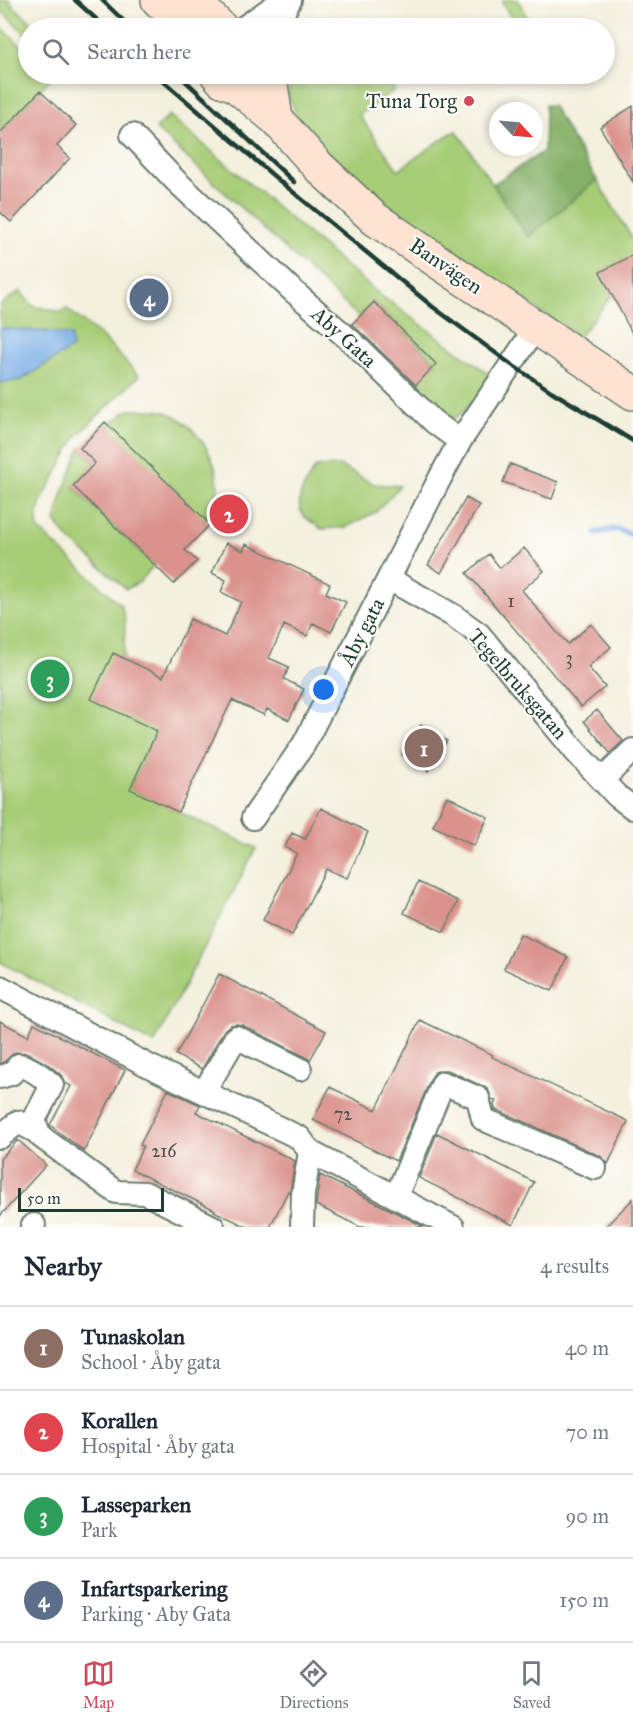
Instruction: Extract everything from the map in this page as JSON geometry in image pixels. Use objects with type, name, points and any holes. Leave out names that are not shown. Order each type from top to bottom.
[{"type":"street","points":[[158,0],[177,18]]},
{"type":"street","points":[[193,0],[211,18]]},
{"type":"street","points":[[257,18],[283,0]]},
{"type":"street","points":[[280,18],[290,0]]},
{"type":"street","name":"Banvägen","points":[[244,84],[319,167],[375,219],[633,393]]},
{"type":"street","points":[[271,84],[276,119]]},
{"type":"street","name":"Aby Gata","points":[[132,135],[175,180],[293,291],[352,342],[434,422],[460,441]]},
{"type":"street","points":[[460,441],[536,327]]},
{"type":"street","name":"Åby gata","points":[[253,818],[304,744],[460,441]]},
{"type":"street","name":"Tegelbruksgatan","points":[[389,579],[454,616],[479,634],[576,752],[617,796],[633,808]]},
{"type":"street","points":[[602,780],[633,750]]},
{"type":"street","points":[[0,987],[149,1066],[300,1138],[310,1152],[453,1227]]},
{"type":"street","points":[[204,1092],[236,1037],[300,1070]]},
{"type":"street","points":[[0,1077],[11,1074],[19,1065],[26,1066],[52,1085],[34,1120],[40,1136],[116,1192],[145,1193],[213,1227]]},
{"type":"street","points":[[396,1197],[443,1083],[477,1098],[483,1119],[595,1168]]},
{"type":"street","points":[[0,1137],[18,1122],[39,1132]]},
{"type":"street","points":[[302,1227],[303,1194],[310,1152]]},
{"type":"green space","points":[[0,0],[10,0],[9,2],[27,18],[18,18],[18,27],[0,10]]},
{"type":"green space","points":[[518,0],[528,18],[511,18],[502,2]]},
{"type":"green space","points":[[0,26],[18,43],[18,84],[46,84],[0,133]]},
{"type":"green space","points":[[289,84],[388,84],[395,90],[359,115],[398,170],[457,131],[528,237],[597,180],[633,240],[633,255],[612,295],[579,337],[390,212],[305,133],[288,95]]},
{"type":"green space","points":[[545,105],[552,105],[597,180],[528,237],[493,184],[536,156],[543,156]]},
{"type":"green space","points":[[169,115],[379,294],[492,376],[471,404],[455,418],[442,415],[412,389],[436,363],[374,302],[359,317],[156,129]]},
{"type":"green space","points":[[20,291],[33,306],[62,312],[66,308],[104,339],[139,376],[76,437],[40,504],[37,520],[38,529],[121,605],[125,617],[124,659],[113,653],[157,731],[130,789],[256,848],[154,1044],[0,962],[0,383],[21,380],[51,332],[0,328],[0,305]]},
{"type":"green space","points":[[129,410],[167,412],[181,420],[205,446],[213,462],[217,478],[217,495],[212,510],[201,524],[102,428]]},
{"type":"green space","points":[[80,448],[95,463],[73,487],[154,565],[140,582],[126,589],[66,536],[55,521]]},
{"type":"green space","points":[[340,466],[374,484],[400,486],[376,512],[347,527],[321,529],[305,517],[301,511],[300,498],[316,467]]},
{"type":"water","points":[[0,328],[71,336],[72,348],[21,380],[0,383]]},
{"type":"building","points":[[40,91],[76,125],[57,146],[70,158],[11,222],[0,212],[0,133]]},
{"type":"building","points":[[633,106],[633,182],[600,127]]},
{"type":"building","points":[[633,255],[633,335],[600,272]]},
{"type":"building","points":[[374,302],[436,364],[416,385],[352,324]]},
{"type":"building","points":[[105,422],[210,524],[185,550],[197,561],[174,584],[73,486],[95,463],[80,448]]},
{"type":"building","points":[[510,464],[558,482],[552,499],[503,482]]},
{"type":"building","points":[[466,498],[479,505],[441,573],[428,565]]},
{"type":"building","points":[[226,543],[243,551],[246,544],[330,584],[326,593],[346,602],[331,632],[313,623],[307,636],[284,625],[269,658],[289,667],[284,679],[304,689],[289,720],[267,709],[264,715],[232,700],[178,812],[130,789],[157,731],[91,699],[113,653],[163,677],[190,619],[225,636],[241,602],[221,592],[226,580],[212,573]]},
{"type":"building","points":[[524,548],[544,571],[522,590],[555,630],[568,644],[591,624],[611,647],[588,667],[605,687],[581,707],[467,573],[489,554],[500,568]]},
{"type":"building","points":[[597,710],[623,741],[610,753],[584,721]]},
{"type":"building","points":[[421,725],[447,741],[428,771],[402,755]]},
{"type":"building","points":[[447,796],[488,817],[474,846],[433,826]]},
{"type":"building","points":[[321,808],[368,832],[347,878],[326,869],[292,935],[263,920],[297,853],[285,847],[292,833],[305,839]]},
{"type":"building","points":[[418,882],[458,901],[444,932],[404,913]]},
{"type":"building","points":[[520,934],[568,957],[552,991],[504,969]]},
{"type":"building","points":[[219,974],[326,1031],[310,1060],[236,1024],[224,1030],[202,1069],[176,1055]]},
{"type":"building","points":[[420,1020],[493,1055],[492,1057],[628,1121],[608,1164],[600,1156],[495,1109],[496,1101],[492,1100],[488,1089],[448,1070],[435,1072],[431,1078],[396,1161],[313,1120],[330,1087],[376,1110]]},
{"type":"building","points":[[0,1021],[28,1036],[34,1023],[125,1070],[84,1151],[50,1125],[71,1086],[65,1083],[61,1075],[49,1065],[28,1053],[15,1052],[0,1063]]},
{"type":"building","points":[[168,1090],[200,1105],[196,1112],[295,1161],[290,1192],[288,1191],[270,1227],[247,1227],[132,1170],[143,1146],[140,1145]]},
{"type":"building","points":[[437,1133],[534,1182],[513,1225],[419,1178]]},
{"type":"building","points":[[18,1140],[46,1165],[0,1216],[0,1159]]},
{"type":"building","points":[[320,1175],[424,1227],[360,1227],[316,1205]]},
{"type":"building","points":[[633,1199],[633,1227],[605,1227]]},
{"type":"waterway","points":[[596,533],[616,529],[633,535]]},
{"type":"railway","points":[[75,0],[95,18]]},
{"type":"railway","points":[[102,0],[121,18]]},
{"type":"railway","points":[[167,84],[276,178],[433,307],[512,365],[633,441]]},
{"type":"railway","points":[[189,84],[294,182]]},
{"type":"place","name":"Tuna Torg","points":[[469,101]]},
{"type":"place","name":"Infartsparkering","points":[[149,298]]},
{"type":"place","name":"Korallen","points":[[229,514]]},
{"type":"place","name":"Lasseparken","points":[[50,679]]},
{"type":"place","name":"Tunaskolan","points":[[424,748]]}]
